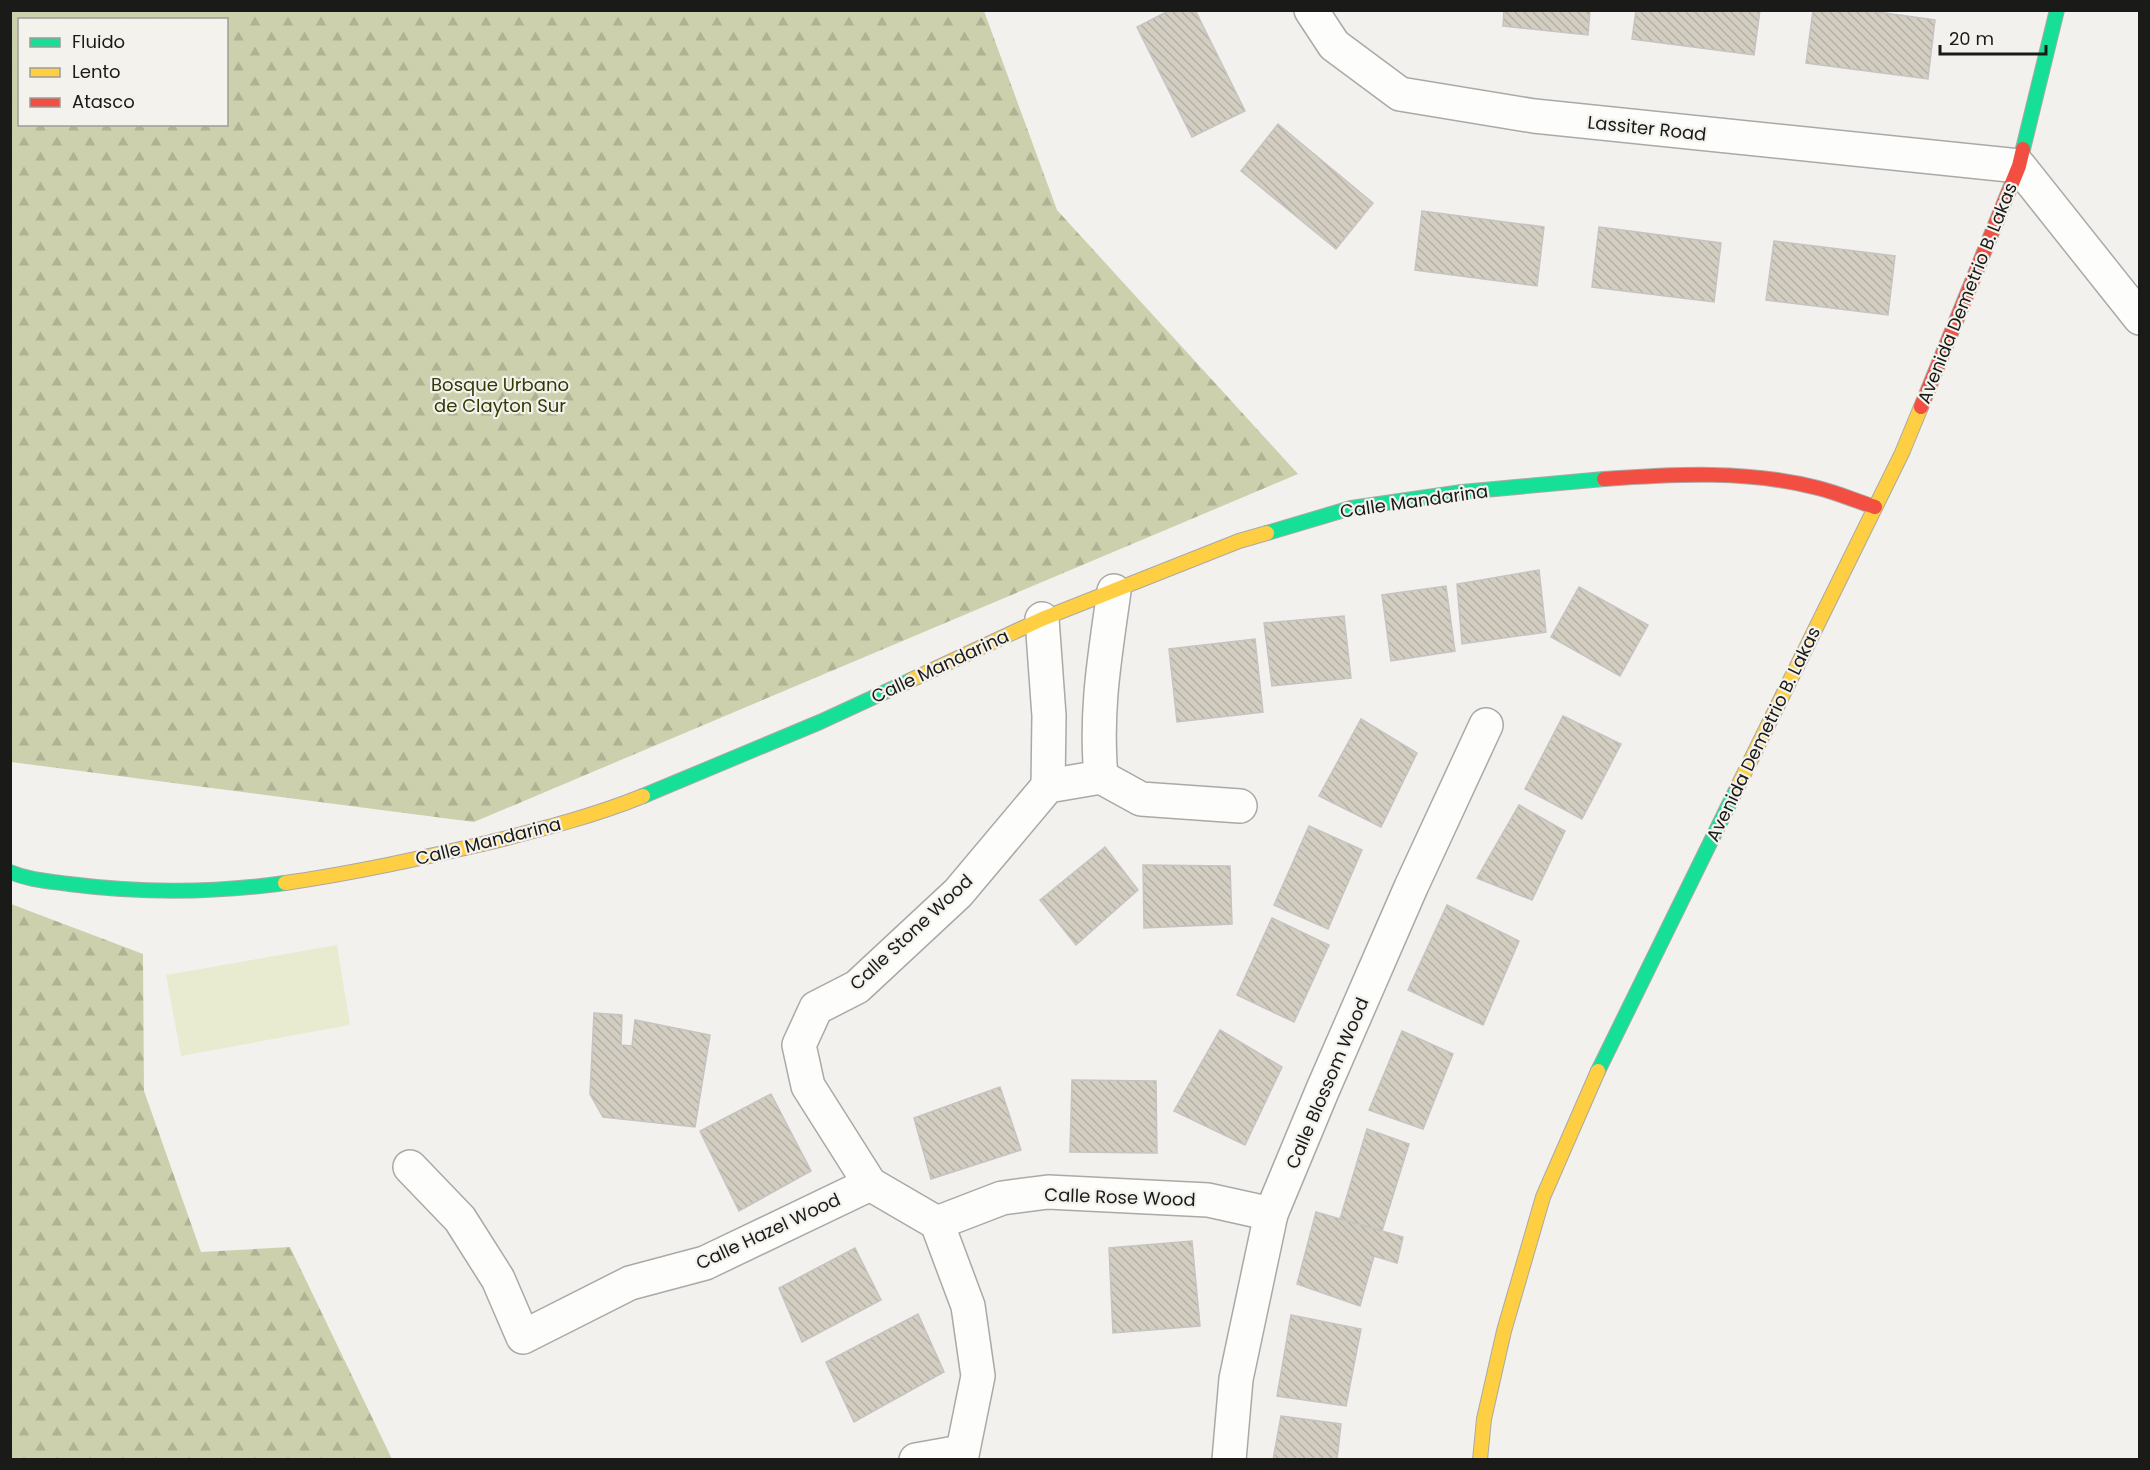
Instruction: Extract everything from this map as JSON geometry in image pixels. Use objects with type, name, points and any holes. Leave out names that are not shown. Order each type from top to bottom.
[{"type":"street","name":"Lassiter Road","points":[[1311,10],[1334,45],[1400,94],[1534,116],[2019,166]]},
{"type":"street","name":"Avenida Demetrio B. Lakas","points":[[1480,1460],[1484,1419],[1504,1331],[1548,1186],[1580,1109],[1620,1024],[1902,453],[2019,166],[2056,10]]},
{"type":"street","points":[[2019,166],[2139,318]]},
{"type":"street","name":"Calle Mandarina","points":[[10,872],[24,878],[110,889],[190,891],[263,886],[386,866],[499,840],[614,808],[820,722],[1042,619],[1239,541],[1351,508],[1462,492],[1677,474],[1757,478],[1818,488],[1875,507]]},
{"type":"street","points":[[1101,777],[1098,742],[1099,707],[1114,591]]},
{"type":"street","points":[[1042,619],[1049,716],[1048,786],[1101,777],[1141,799],[1240,806]]},
{"type":"street","name":"Calle Blossom Wood","points":[[1229,1460],[1236,1378],[1271,1214],[1411,887],[1485,725]]},
{"type":"street","name":"Calle Stone Wood","points":[[870,1184],[808,1086],[799,1045],[816,1008],[857,987],[958,893],[1048,786]]},
{"type":"street","name":"Calle Hazel Wood","points":[[410,1167],[460,1219],[498,1279],[524,1337],[630,1283],[705,1263],[870,1184]]},
{"type":"street","points":[[870,1184],[937,1223],[968,1306],[978,1376],[961,1456],[916,1460]]},
{"type":"street","name":"Calle Rose Wood","points":[[937,1223],[1002,1198],[1048,1192],[1208,1200],[1271,1214]]},
{"type":"green space","name":"Bosque Urbano de Clayton Sur","points":[[11,10],[984,11],[1057,210],[1298,474],[474,822],[11,762]]},
{"type":"green space","points":[[11,904],[143,954],[144,1091],[201,1252],[290,1247],[392,1459],[11,1459]]},
{"type":"green space","points":[[337,945],[350,1025],[181,1056],[166,975]]},
{"type":"building","points":[[1170,10],[1195,10],[1245,111],[1192,137],[1137,27]]},
{"type":"building","points":[[1504,10],[1590,10],[1588,35],[1503,26]]},
{"type":"building","points":[[1636,10],[1760,10],[1754,55],[1632,39]]},
{"type":"building","points":[[1813,10],[1863,10],[1935,20],[1928,79],[1806,63]]},
{"type":"building","points":[[1278,124],[1373,203],[1336,249],[1241,171]]},
{"type":"building","points":[[1422,211],[1544,227],[1537,286],[1415,270]]},
{"type":"building","points":[[1599,227],[1721,243],[1714,302],[1592,287]]},
{"type":"building","points":[[1774,241],[1895,256],[1888,315],[1766,300]]},
{"type":"building","points":[[1539,570],[1546,632],[1462,644],[1457,584]]},
{"type":"building","points":[[1446,586],[1455,651],[1391,661],[1382,595]]},
{"type":"building","points":[[1579,587],[1648,625],[1620,676],[1551,637]]},
{"type":"building","points":[[1344,616],[1351,678],[1272,686],[1264,623]]},
{"type":"building","points":[[1255,639],[1263,712],[1177,722],[1169,649]]},
{"type":"building","points":[[1563,716],[1621,744],[1582,819],[1525,789]]},
{"type":"building","points":[[1361,719],[1417,753],[1381,827],[1319,796]]},
{"type":"building","points":[[1519,805],[1565,831],[1532,900],[1477,878]]},
{"type":"building","points":[[1309,826],[1362,850],[1328,929],[1274,905]]},
{"type":"building","points":[[1105,847],[1138,890],[1076,945],[1040,900]]},
{"type":"building","points":[[1143,865],[1230,866],[1232,924],[1144,928]]},
{"type":"building","points":[[1447,905],[1519,941],[1483,1025],[1408,990]]},
{"type":"building","points":[[1272,918],[1329,945],[1294,1022],[1237,995]]},
{"type":"building","points":[[594,1013],[622,1015],[621,1045],[632,1046],[635,1020],[710,1035],[695,1127],[603,1117],[590,1094]]},
{"type":"building","points":[[1220,1030],[1282,1067],[1245,1145],[1174,1111]]},
{"type":"building","points":[[1402,1031],[1453,1054],[1423,1129],[1369,1110]]},
{"type":"building","points":[[1072,1080],[1156,1081],[1157,1153],[1070,1152]]},
{"type":"building","points":[[1000,1087],[1021,1150],[931,1179],[914,1118]]},
{"type":"building","points":[[771,1094],[811,1171],[739,1211],[700,1131]]},
{"type":"building","points":[[1367,1129],[1409,1144],[1382,1231],[1340,1219]]},
{"type":"building","points":[[1316,1212],[1403,1237],[1397,1263],[1374,1256],[1360,1306],[1297,1284]]},
{"type":"building","points":[[1192,1241],[1200,1326],[1113,1333],[1109,1248]]},
{"type":"building","points":[[855,1248],[881,1300],[802,1342],[779,1288]]},
{"type":"building","points":[[918,1314],[944,1372],[854,1422],[826,1362]]},
{"type":"building","points":[[1291,1315],[1361,1329],[1346,1406],[1277,1396]]},
{"type":"building","points":[[1281,1416],[1341,1424],[1337,1460],[1273,1460]]},
{"type":"traffic: fast","points":[[2023,149],[2057,10]]},
{"type":"traffic: fast","points":[[1267,533],[1351,508],[1462,492],[1604,479]]},
{"type":"traffic: fast","points":[[643,796],[820,722],[911,680]]},
{"type":"traffic: fast","points":[[1598,1071],[1738,786]]},
{"type":"traffic: fast","points":[[10,872],[31,879],[54,882],[150,890],[231,889],[285,883]]},
{"type":"traffic: slow","points":[[1738,786],[1902,453],[1921,407]]},
{"type":"traffic: slow","points":[[911,680],[1042,619],[1239,541],[1267,533]]},
{"type":"traffic: slow","points":[[285,883],[363,870],[491,842],[587,816],[643,796]]},
{"type":"traffic: slow","points":[[1480,1460],[1484,1419],[1504,1331],[1543,1197],[1598,1071]]},
{"type":"traffic: jam","points":[[1921,407],[2019,166],[2023,149]]},
{"type":"traffic: jam","points":[[1604,479],[1685,475],[1765,478],[1818,488],[1875,507]]}]
